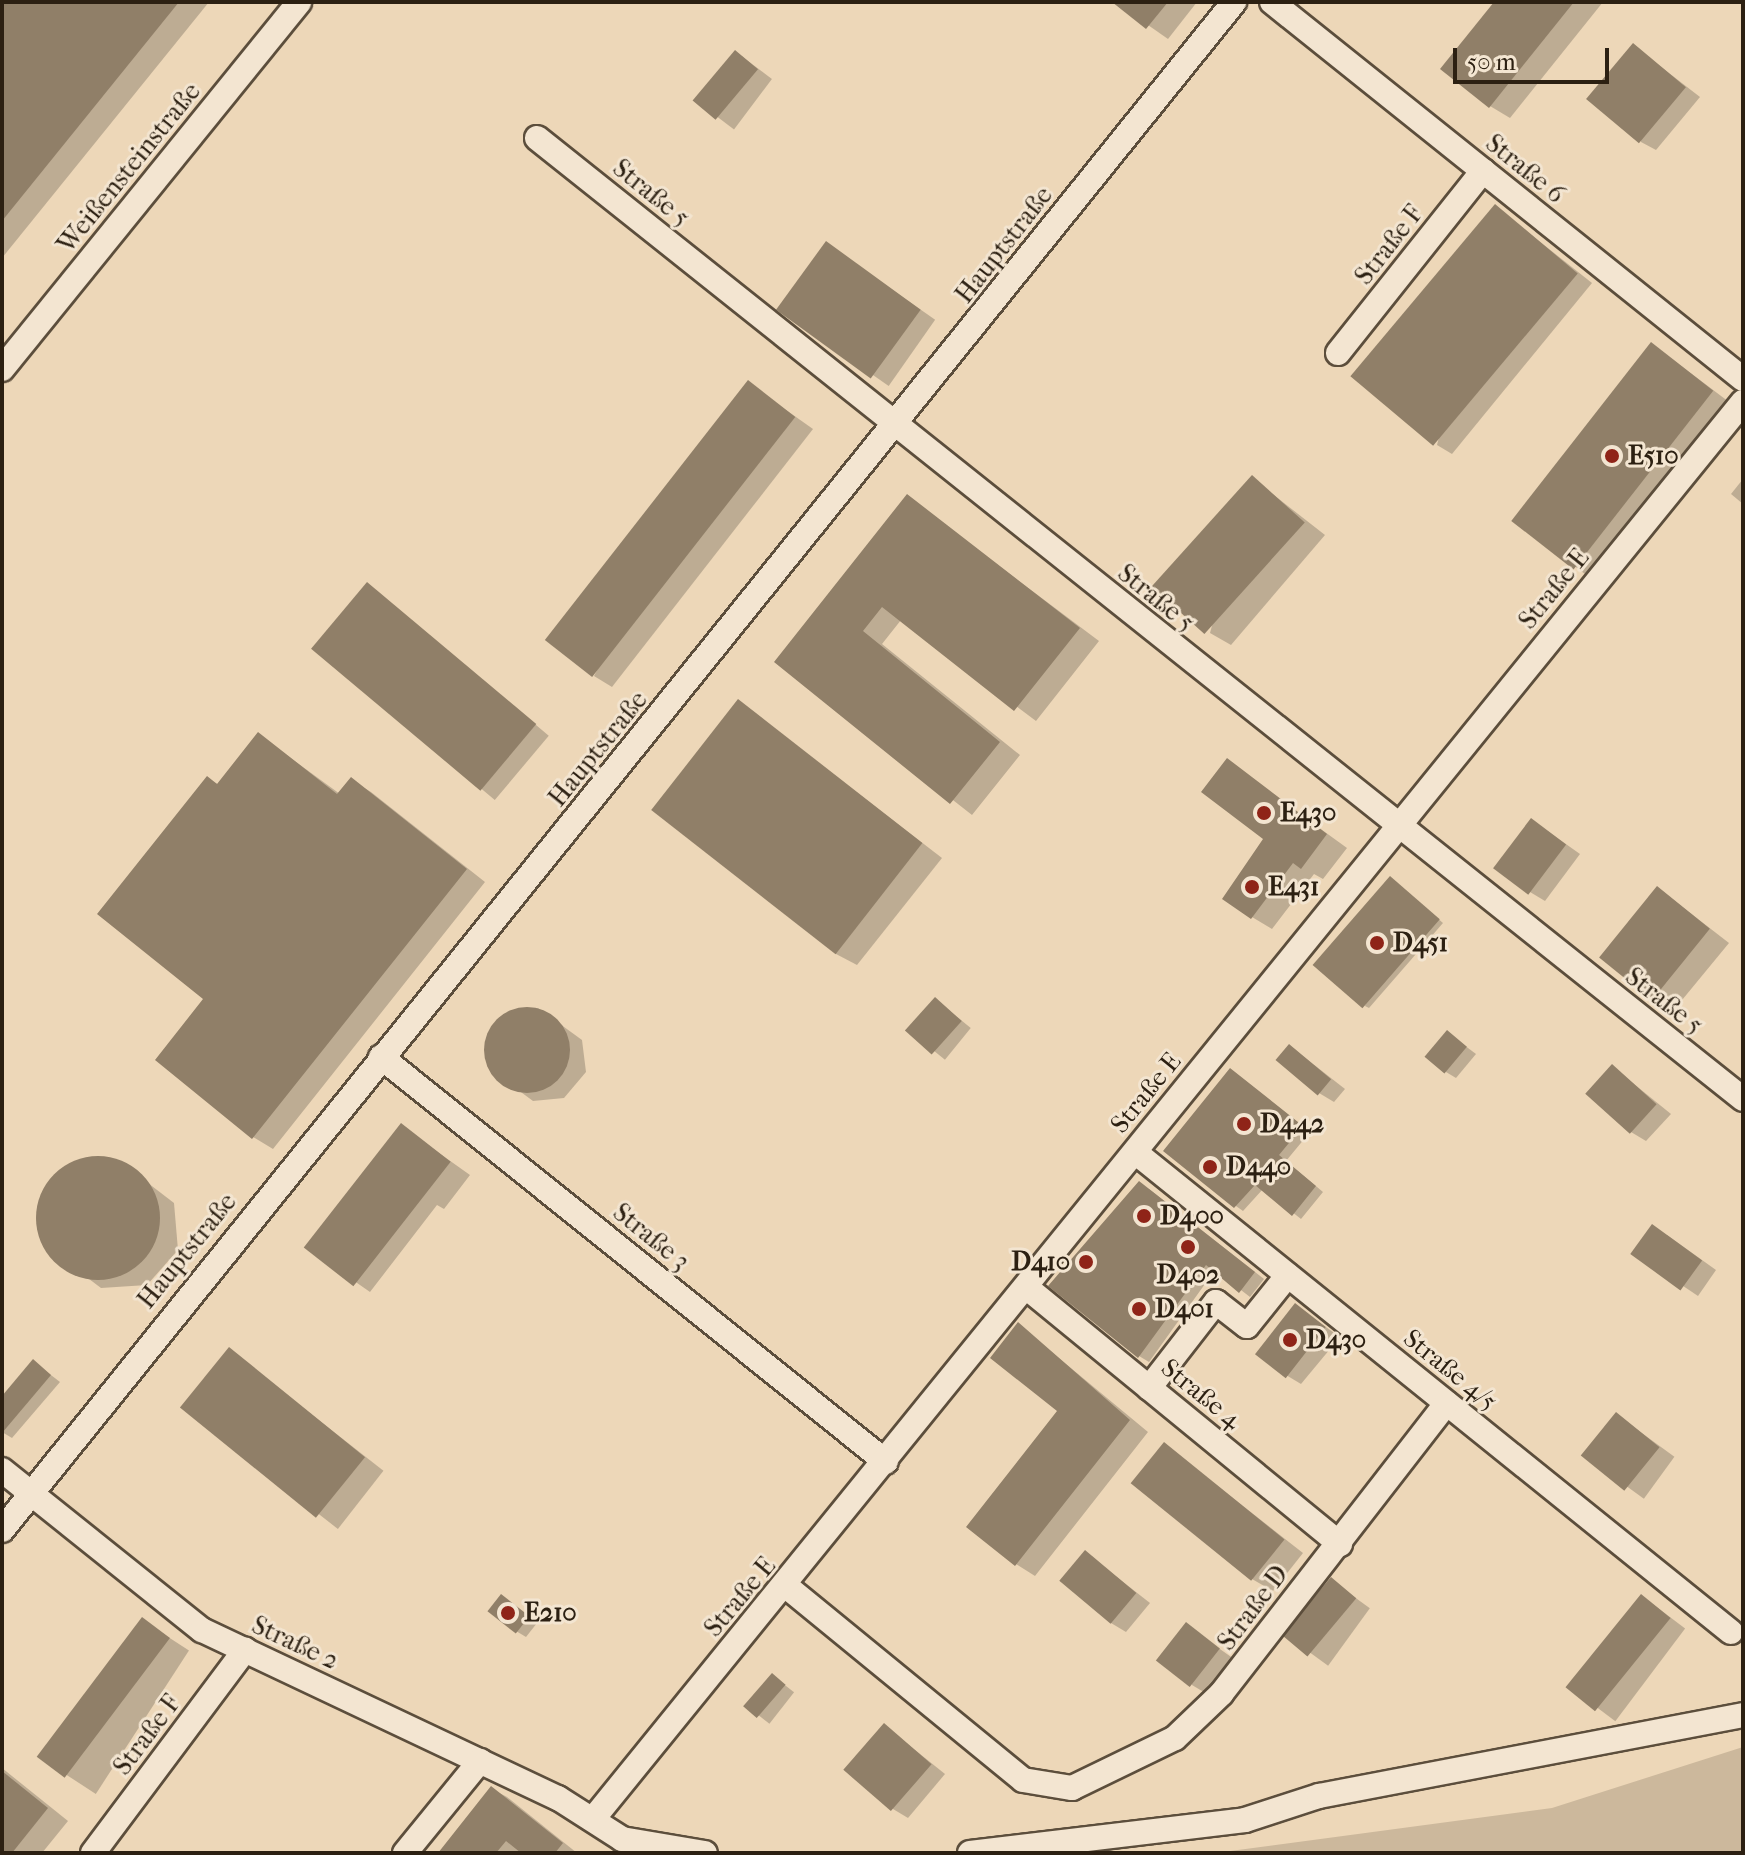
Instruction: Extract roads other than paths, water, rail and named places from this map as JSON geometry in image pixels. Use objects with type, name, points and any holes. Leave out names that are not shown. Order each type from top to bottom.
[{"type":"street","name":"Weißensteinstraße","points":[[2,369],[299,2]]},
{"type":"street","name":"Hauptstraße","points":[[2,1530],[1234,2]]},
{"type":"street","name":"Straße 6","points":[[1272,2],[1743,379]]},
{"type":"street","name":"Straße 5","points":[[537,138],[1396,827],[1743,1099]]},
{"type":"street","name":"Straße F","points":[[1338,353],[1483,171]]},
{"type":"street","name":"Straße E","points":[[593,1819],[786,1586],[1396,827],[1743,402]]},
{"type":"street","name":"Straße 3","points":[[381,1057],[886,1462]]},
{"type":"street","name":"Straße 4/5","points":[[1135,1152],[1731,1632]]},
{"type":"street","points":[[1149,1388],[1216,1302],[1247,1326],[1288,1275]]},
{"type":"street","name":"Straße 4","points":[[1026,1287],[1340,1544]]},
{"type":"street","name":"Straße D","points":[[786,1586],[1023,1780],[1058,1790],[1119,1769],[1175,1738],[1221,1694],[1261,1645],[1267,1626],[1340,1544],[1447,1403]]},
{"type":"street","name":"Straße 2","points":[[2,1470],[202,1630],[480,1761],[593,1819],[622,1839],[705,1853]]},
{"type":"street","name":"Straße F","points":[[93,1853],[245,1650]]},
{"type":"street","points":[[970,1853],[1245,1820],[1319,1796],[1743,1715]]},
{"type":"street","points":[[405,1853],[480,1761]]},
{"type":"place","name":"E510","points":[[1612,456]]},
{"type":"place","name":"E430","points":[[1264,813]]},
{"type":"place","name":"E431","points":[[1252,887]]},
{"type":"place","name":"D451","points":[[1377,943]]},
{"type":"place","name":"D442","points":[[1244,1124]]},
{"type":"place","name":"D440","points":[[1210,1167]]},
{"type":"place","name":"D400","points":[[1144,1216]]},
{"type":"place","name":"D402","points":[[1188,1247]]},
{"type":"place","name":"D410","points":[[1086,1262]]},
{"type":"place","name":"D401","points":[[1139,1309]]},
{"type":"place","name":"D430","points":[[1290,1340]]},
{"type":"place","name":"E210","points":[[508,1613]]}]
